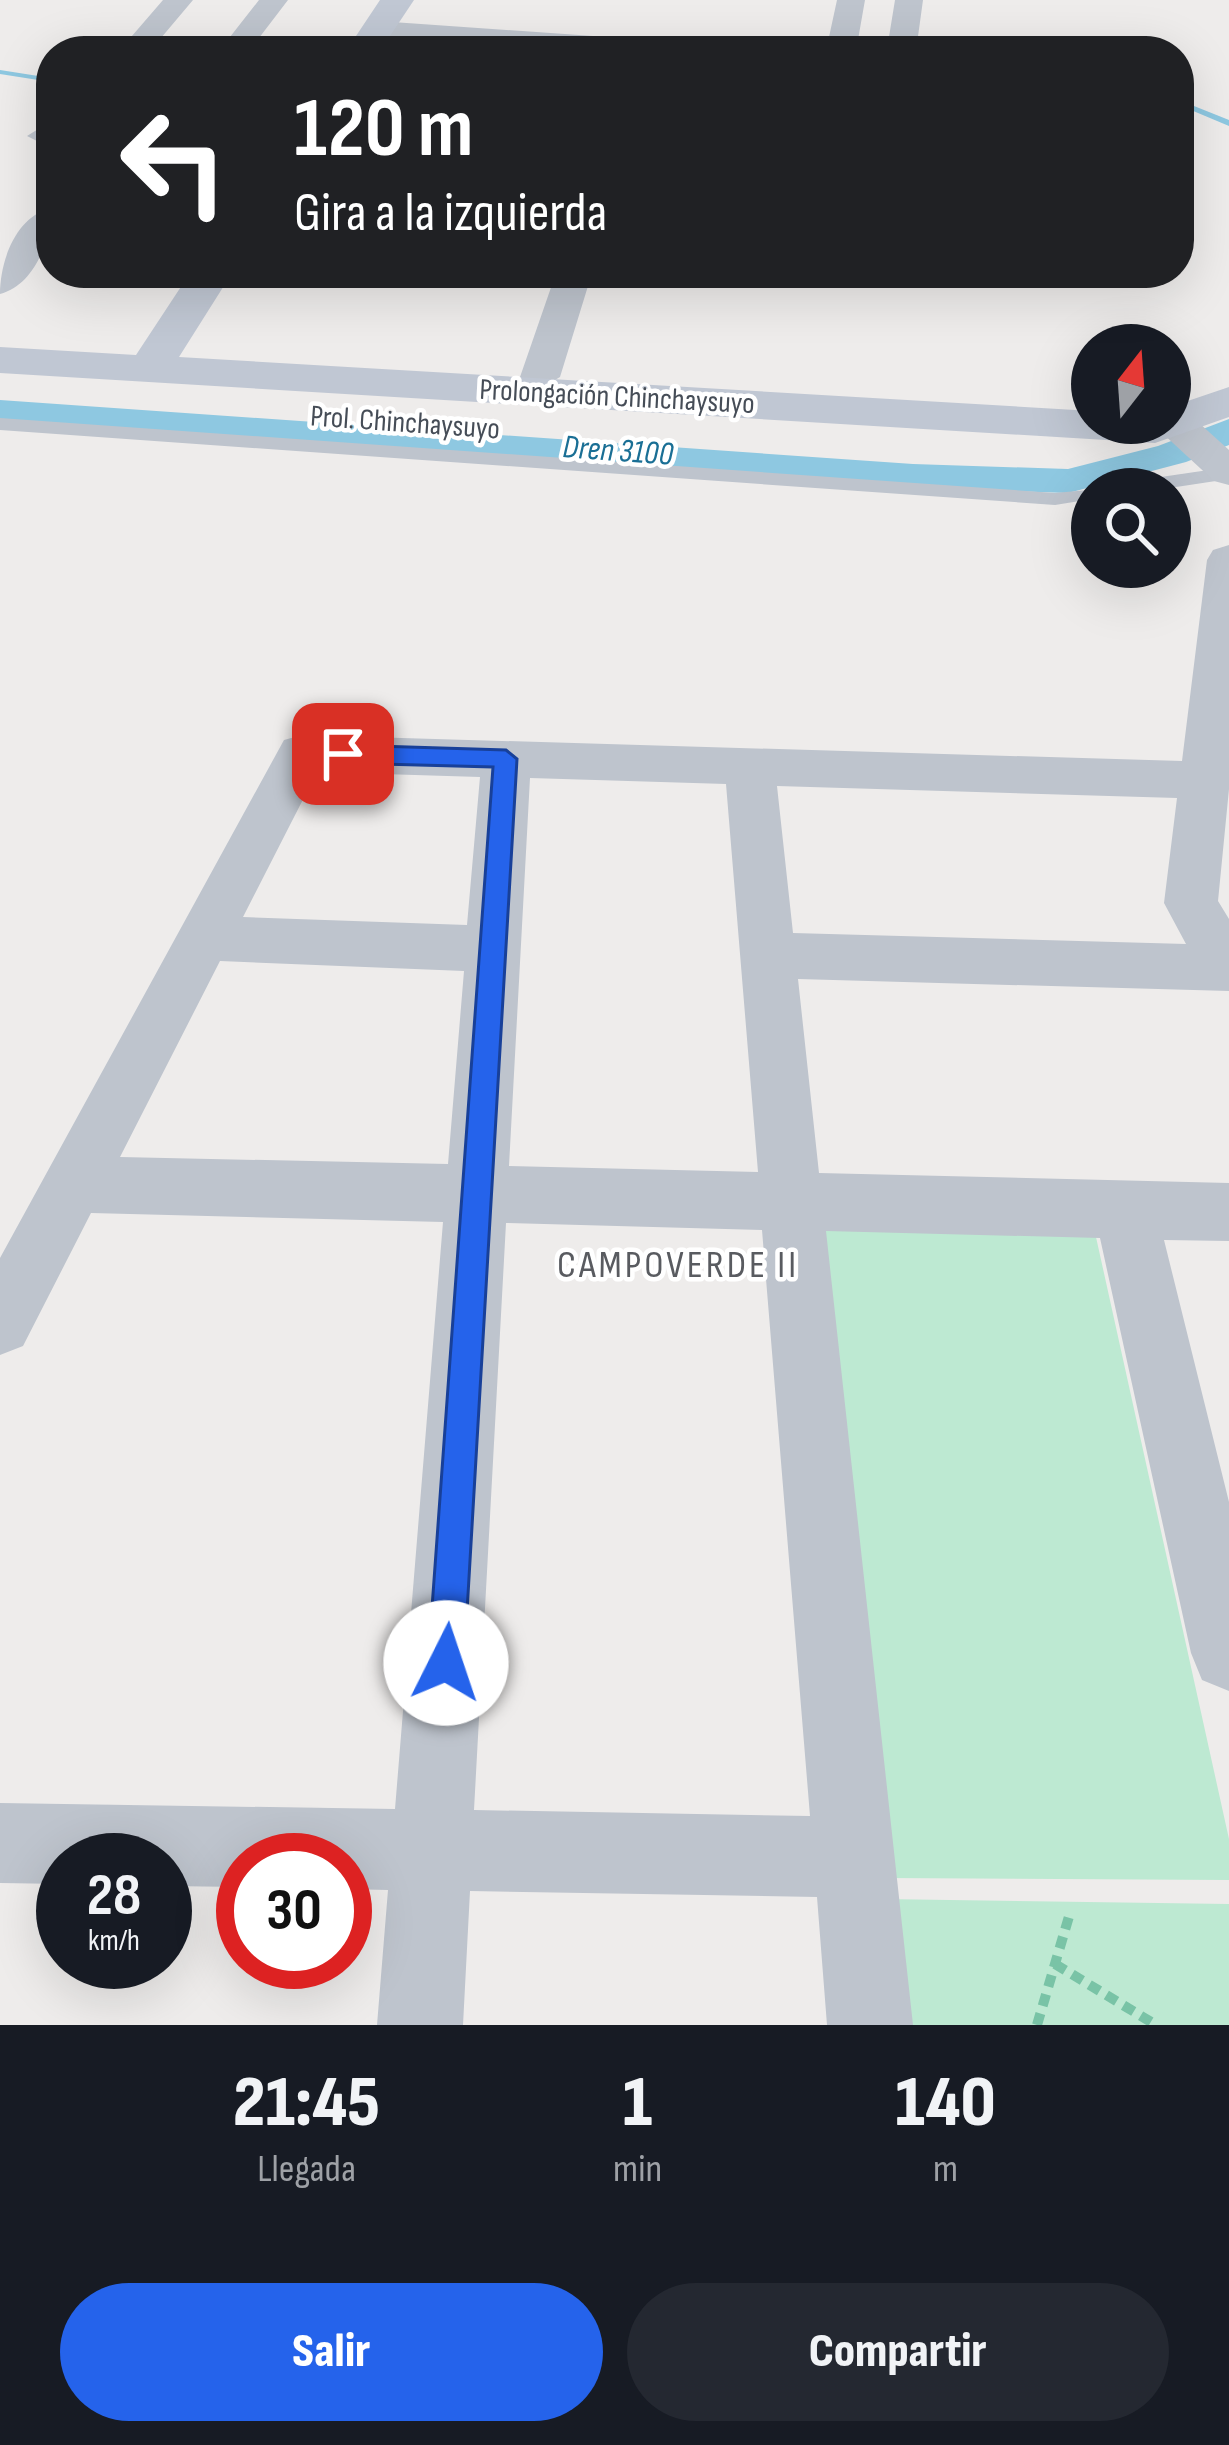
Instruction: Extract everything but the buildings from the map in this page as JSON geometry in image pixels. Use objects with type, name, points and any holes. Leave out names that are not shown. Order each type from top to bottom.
[{"type":"street","points":[[147,36],[179,0]]},
{"type":"street","points":[[246,36],[274,0]]},
{"type":"street","points":[[844,36],[851,0]]},
{"type":"street","points":[[904,36],[909,0]]},
{"type":"street","points":[[383,20],[591,19]]},
{"type":"street","points":[[383,20],[535,36]]},
{"type":"street","points":[[0,283],[36,237]]},
{"type":"street","points":[[149,369],[201,288]]},
{"type":"street","points":[[540,377],[569,288]]},
{"type":"street","name":"Prolongación Chinchaysuyo","points":[[0,360],[1155,430],[1206,451],[1229,401]]},
{"type":"street","points":[[1229,560],[1201,780],[1191,903],[1229,968]]},
{"type":"street","points":[[0,1322],[302,753],[1201,780]]},
{"type":"street","points":[[420,2025],[506,759]]},
{"type":"street","points":[[750,770],[870,2025]]},
{"type":"street","points":[[203,938],[494,949]]},
{"type":"street","points":[[769,955],[1229,968]]},
{"type":"street","points":[[73,1184],[1229,1212]]},
{"type":"street","points":[[1125,1210],[1229,1653]]},
{"type":"street","points":[[0,1843],[854,1857]]},
{"type":"lane","name":"Prol. Chinchaysuyo","points":[[0,424],[1054,499],[1071,496]]},
{"type":"lane","points":[[1168,468],[1206,451]]},
{"type":"path","points":[[1037,2025],[1070,1913]]},
{"type":"path","points":[[1055,1964],[1156,2025]]},
{"type":"green space","points":[[812,1219],[1094,1228],[1229,1839],[1229,1880],[883,1878]]},
{"type":"green space","points":[[882,1899],[1229,1904],[1229,2025],[895,2025]]},
{"type":"waterway","points":[[0,72],[36,78]]},
{"type":"waterway","points":[[1194,108],[1229,123]]},
{"type":"waterway","name":"Dren 3100","points":[[0,411],[913,476],[1068,481],[1172,454],[1229,431]]},
{"type":"district","name":"CAMPOVERDE II","points":[[678,1265]]},
{"type":"route","points":[[343,754],[506,759],[446,1663]]}]
